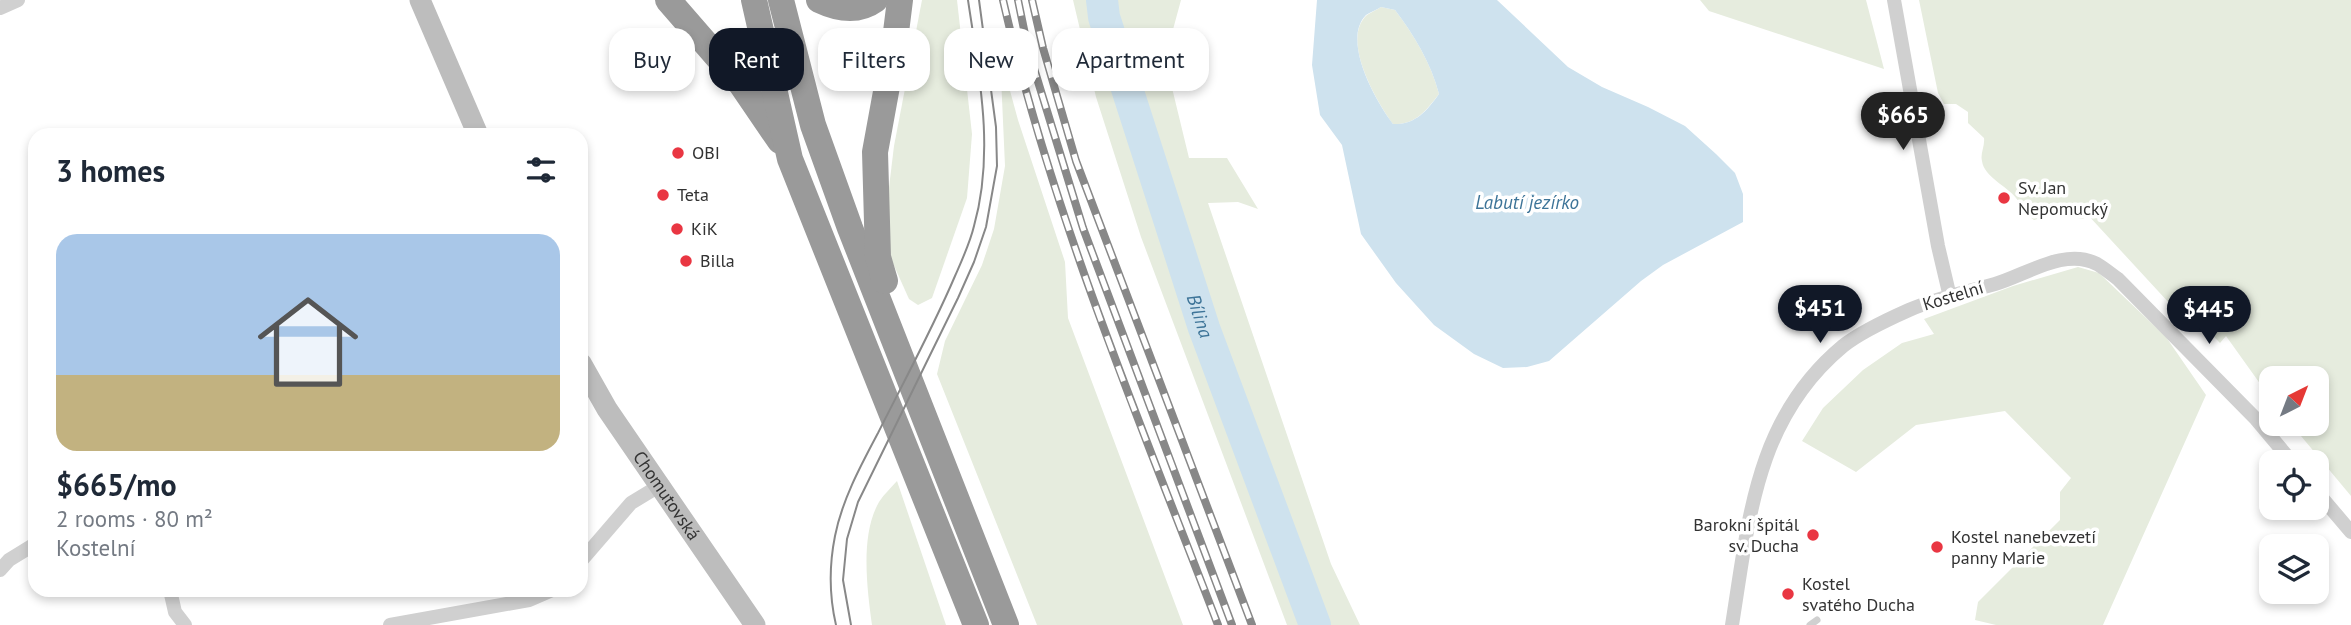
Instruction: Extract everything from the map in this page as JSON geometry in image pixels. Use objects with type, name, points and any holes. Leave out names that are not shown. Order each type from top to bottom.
[{"type":"highway","points":[[668,0],[741,84],[771,125],[790,159],[976,625]]},
{"type":"highway","points":[[754,0],[790,159]]},
{"type":"highway","points":[[780,0],[813,125],[850,229],[1006,625]]},
{"type":"highway","points":[[819,0],[837,9],[852,9],[875,0]]},
{"type":"highway","points":[[900,0],[875,152],[878,257],[944,463]]},
{"type":"street","points":[[0,8],[18,0]]},
{"type":"street","points":[[420,0],[475,128]]},
{"type":"street","points":[[1894,0],[1938,246],[1950,297]]},
{"type":"street","name":"Kostelní","points":[[1732,625],[1754,491],[1772,439],[1792,404],[1811,380],[1844,345],[1910,309],[2072,257],[2095,263],[2118,279],[2213,374],[2282,450]]},
{"type":"street","name":"Chomutovská","points":[[588,381],[755,625]]},
{"type":"street","points":[[588,553],[631,503],[659,486]]},
{"type":"street","points":[[2329,506],[2351,532]]},
{"type":"street","points":[[3,560],[28,548]]},
{"type":"street","points":[[172,597],[175,612],[185,625]]},
{"type":"street","points":[[390,625],[536,597]]},
{"type":"lane","points":[[1810,625],[1817,620]]},
{"type":"shaded area","points":[[922,0],[957,0],[960,28],[944,28],[944,91],[967,91],[972,134],[967,198],[932,298],[918,305],[909,299],[887,250],[887,204],[905,91],[930,91],[930,28],[917,28]]},
{"type":"shaded area","points":[[1073,0],[1181,0],[1173,28],[1080,28]]},
{"type":"shaded area","points":[[1700,0],[1866,0],[1884,69],[1709,11]]},
{"type":"shaded area","points":[[1919,0],[2351,0],[2351,496],[2329,470],[2329,450],[2313,450],[2301,436],[2329,436],[2329,366],[2259,366],[2259,382],[2226,336],[2220,343],[2177,298],[2170,304],[2087,214],[2083,219],[2054,214],[2034,220],[2016,198],[1987,172],[1982,158],[1984,138],[1968,123],[1968,112],[1956,104],[1944,104],[1938,93]]},
{"type":"shaded area","points":[[1381,7],[1395,10],[1409,29],[1427,60],[1439,94],[1419,116],[1401,124],[1393,124],[1378,101],[1359,54],[1357,39],[1360,26],[1367,15]]},
{"type":"shaded area","points":[[1002,91],[1010,91],[1065,262],[1068,318],[1183,625],[1037,625],[937,374],[945,341],[982,265],[994,229],[1005,166]]},
{"type":"shaded area","points":[[1095,91],[1173,91],[1189,158],[1227,158],[1258,209],[1238,202],[1208,203],[1331,564],[1360,625],[1287,625],[1141,237]]},
{"type":"shaded area","points":[[2078,267],[2099,273],[2166,337],[2206,395],[2103,625],[1996,625],[1975,620],[1978,602],[2060,520],[2060,492],[2071,478],[2005,411],[1916,425],[1856,472],[1802,441],[1823,408],[1863,370],[1902,343],[1934,334],[1924,319],[2013,286]]},
{"type":"shaded area","points":[[897,481],[946,625],[872,625],[866,562],[869,530],[879,502]]},
{"type":"water","name":"Labutí jezírko","points":[[1317,0],[1497,0],[1568,67],[1602,87],[1685,126],[1735,173],[1743,194],[1743,222],[1663,265],[1549,361],[1527,367],[1503,368],[1474,354],[1434,325],[1396,283],[1361,234],[1342,145],[1320,115],[1312,65]],"holes":[[[1381,7],[1395,10],[1421,50],[1439,94],[1420,116],[1401,124],[1393,124],[1370,86],[1359,55],[1357,39],[1359,26],[1366,15]]]},
{"type":"waterway","name":"Bílina","points":[[1102,0],[1104,17],[1204,328],[1315,625]]},
{"type":"tram line","points":[[836,625],[831,569],[842,509],[963,258],[980,198],[983,113],[968,0]]},
{"type":"tram line","points":[[851,625],[843,580],[847,539],[858,502],[958,298],[986,227],[997,166],[996,127],[979,0]]},
{"type":"railway","points":[[1003,0],[1023,80],[1072,238],[1128,393],[1218,625]]},
{"type":"railway","points":[[1018,0],[1028,49],[1083,228],[1232,625]]},
{"type":"railway","points":[[1032,0],[1076,161],[1252,625]]},
{"type":"place","name":"OBI","points":[[678,153]]},
{"type":"place","name":"Teta","points":[[663,195]]},
{"type":"place","name":"Sv. Jan Nepomucký","points":[[2004,198]]},
{"type":"place","name":"KiK","points":[[677,229]]},
{"type":"place","name":"Billa","points":[[686,261]]},
{"type":"place","name":"Barokní špitál sv. Ducha","points":[[1813,535]]},
{"type":"place","name":"Kostel nanebevzetí panny Marie","points":[[1937,547]]},
{"type":"place","name":"Kostel svatého Ducha","points":[[1788,594]]}]
